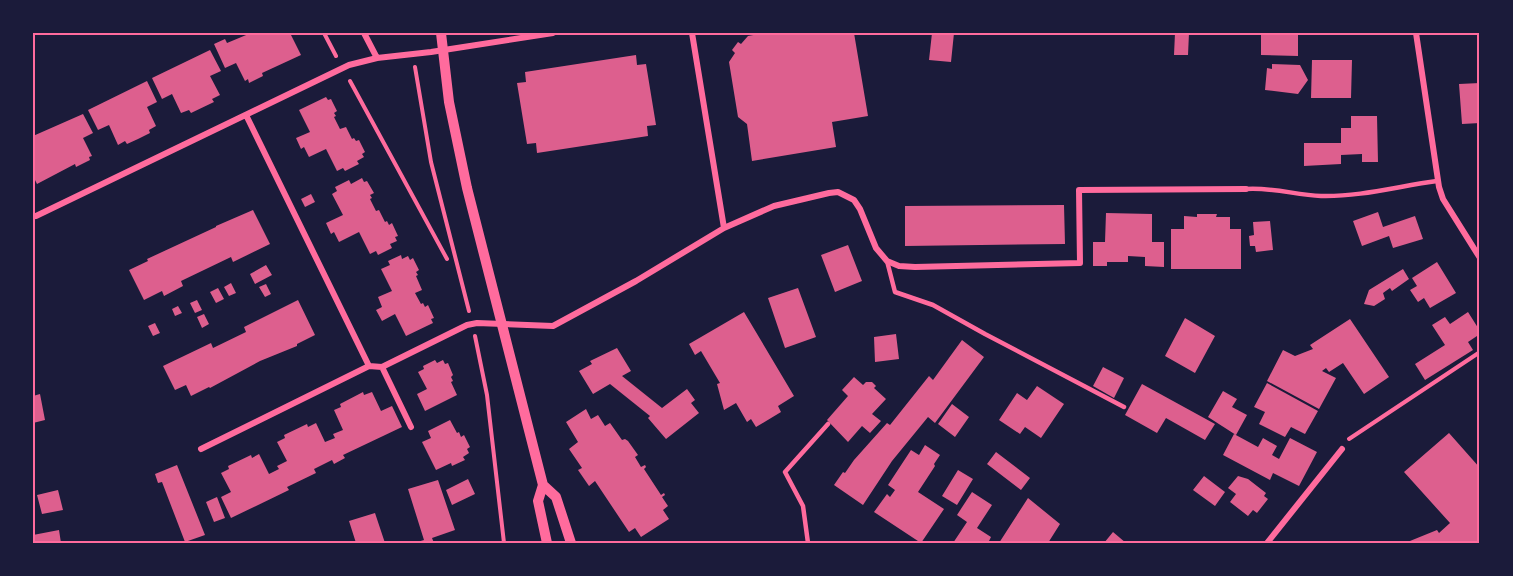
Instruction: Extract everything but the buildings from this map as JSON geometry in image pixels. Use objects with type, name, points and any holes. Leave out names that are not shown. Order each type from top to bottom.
[{"type":"street","points":[[364,33],[378,58]]},
{"type":"street","points":[[441,33],[455,133],[543,485],[538,501],[547,543]]},
{"type":"street","points":[[36,216],[356,62],[552,33]]},
{"type":"street","points":[[692,33],[724,228]]},
{"type":"street","points":[[1416,33],[1437,181],[1443,199],[1480,258]]},
{"type":"street","points":[[246,116],[369,366]]},
{"type":"street","points":[[201,448],[369,366],[382,367],[462,327],[472,324],[548,327],[558,324],[724,228],[774,206],[838,192],[854,200],[876,248],[887,261],[904,267],[1080,263],[1079,190],[1246,189]]},
{"type":"street","points":[[382,367],[411,427]]},
{"type":"street","points":[[1267,543],[1341,448]]},
{"type":"street","points":[[543,485],[556,497],[571,543]]},
{"type":"lane","points":[[1246,189],[1336,195],[1437,181]]},
{"type":"lane","points":[[887,261],[895,292],[933,305],[1124,407]]},
{"type":"lane","points":[[808,543],[803,506],[785,472],[828,424]]},
{"type":"path","points":[[324,33],[447,259]]},
{"type":"path","points":[[414,54],[428,146],[488,395],[504,543]]},
{"type":"path","points":[[1341,448],[1351,437],[1480,352]]}]
